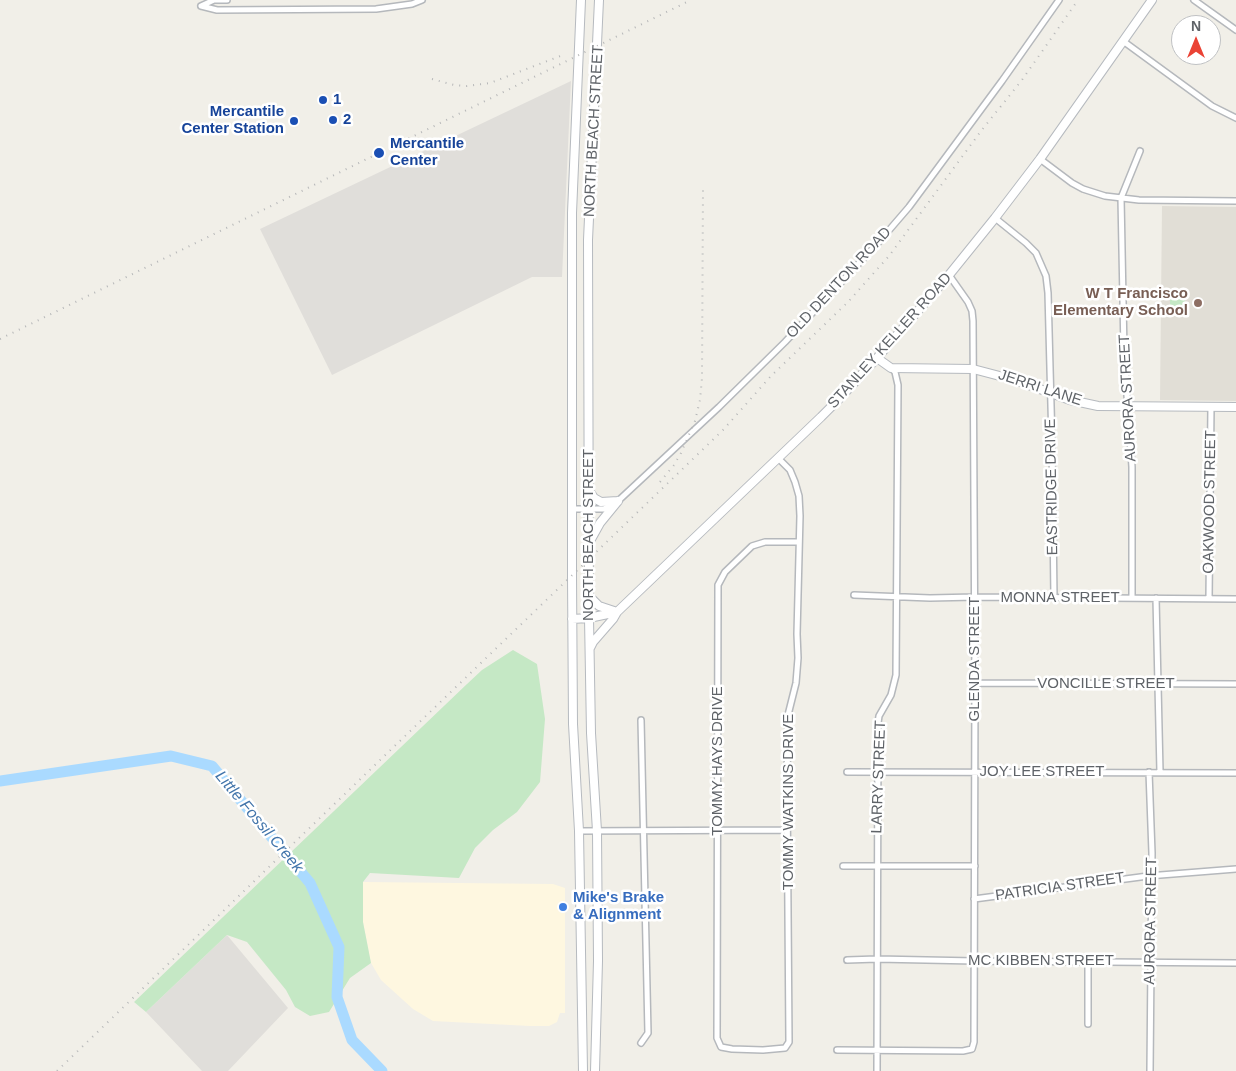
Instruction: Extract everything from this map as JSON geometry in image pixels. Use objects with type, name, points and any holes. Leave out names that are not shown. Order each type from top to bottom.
[{"type":"main road","name":"NORTH BEACH STREET","points":[[581,0],[572,213],[572,619],[573,724],[579,831],[583,1071]]},
{"type":"main road","name":"NORTH BEACH STREET","points":[[595,1071],[598,961],[597,831],[591,733],[589,650],[589,213],[599,0]]},
{"type":"main road","name":"STANLEY KELLER ROAD","points":[[589,650],[593,642],[617,612],[821,418],[877,358],[949,275],[1040,159],[1152,0]]},
{"type":"main road","points":[[572,213],[589,213]]},
{"type":"main road","points":[[572,339],[589,339]]},
{"type":"main road","points":[[877,358],[890,368]]},
{"type":"main road","name":"JERRI LANE","points":[[890,368],[973,369],[1015,380],[1070,400],[1098,406],[1236,407]]},
{"type":"main road","points":[[590,490],[594,498],[601,502],[618,501]]},
{"type":"main road","points":[[590,542],[600,523],[618,501]]},
{"type":"main road","points":[[589,596],[599,606],[617,612]]},
{"type":"main road","points":[[572,619],[589,618],[617,612]]},
{"type":"main road","points":[[580,961],[598,961]]},
{"type":"street","points":[[227,0],[214,0],[201,6],[217,10],[376,9],[412,4],[422,0]]},
{"type":"street","name":"OLD DENTON ROAD","points":[[572,509],[604,508],[618,501],[719,407],[785,342],[878,243],[909,207],[1059,0]]},
{"type":"street","points":[[1194,0],[1236,30]]},
{"type":"street","points":[[1123,41],[1212,106],[1236,118]]},
{"type":"street","points":[[1121,198],[1140,151]]},
{"type":"street","points":[[1040,159],[1072,183],[1083,189],[1106,196],[1176,201],[1236,201]]},
{"type":"street","name":"AURORA STREET","points":[[1121,198],[1124,352],[1132,467],[1132,598]]},
{"type":"street","name":"EASTRIDGE DRIVE","points":[[995,218],[1036,253],[1046,276],[1052,443],[1054,598]]},
{"type":"street","name":"GLENDA STREET","points":[[877,1050],[963,1051],[972,1049],[974,1042],[975,683],[972,311],[949,275]]},
{"type":"street","name":"LARRY STREET","points":[[877,1071],[877,772],[879,716],[891,695],[896,676],[898,385],[895,372],[890,368]]},
{"type":"street","name":"OAKWOOD STREET","points":[[1209,599],[1211,406]]},
{"type":"street","name":"TOMMY WATKINS DRIVE","points":[[717,1038],[721,1047],[732,1049],[763,1050],[785,1048],[790,1042],[787,830],[788,715],[796,683],[798,658],[800,516],[797,489],[790,470],[778,458]]},
{"type":"street","name":"TOMMY HAYS DRIVE","points":[[717,1038],[718,585],[725,572],[752,546],[765,542],[799,542]]},
{"type":"street","name":"MONNA STREET","points":[[854,595],[897,597],[1236,599]]},
{"type":"street","points":[[1156,598],[1160,772]]},
{"type":"street","name":"VONCILLE STREET","points":[[975,683],[1236,684]]},
{"type":"street","points":[[641,720],[648,1033],[641,1044]]},
{"type":"street","name":"JOY LEE STREET","points":[[847,772],[1236,773]]},
{"type":"street","name":"AURORA STREET","points":[[1149,772],[1151,876],[1150,1071]]},
{"type":"street","points":[[579,831],[787,830]]},
{"type":"street","points":[[844,866],[975,866]]},
{"type":"street","name":"PATRICIA STREET","points":[[974,899],[1151,876],[1236,869]]},
{"type":"street","name":"MC KIBBEN STREET","points":[[847,960],[1236,963]]},
{"type":"street","points":[[1088,961],[1088,1024]]},
{"type":"street","points":[[837,1050],[877,1050]]},
{"type":"shaded area","points":[[571,81],[562,277],[532,277],[332,375],[260,229]]},
{"type":"shaded area","name":"W T Francisco Elementary School","points":[[1162,206],[1236,207],[1236,401],[1160,400]]},
{"type":"shaded area","points":[[363,882],[553,884],[565,888],[565,1013],[560,1013],[557,1022],[549,1026],[530,1026],[433,1021],[413,1009],[381,980],[371,963],[363,922]]},
{"type":"shaded area","points":[[227,935],[288,1008],[228,1071],[202,1071],[146,1012]]},
{"type":"green space","points":[[1170,292],[1185,292],[1185,307],[1170,307]]},
{"type":"green space","points":[[513,650],[537,664],[545,719],[540,782],[517,812],[493,830],[475,848],[459,878],[370,873],[363,882],[363,922],[371,963],[350,978],[329,1012],[310,1016],[295,1007],[286,990],[247,942],[227,935],[146,1012],[134,1002],[482,670]]},
{"type":"waterway","name":"Little Fossil Creek","points":[[0,781],[171,756],[212,766],[310,883],[339,947],[337,997],[352,1040],[382,1071]]},
{"type":"railway","points":[[0,339],[691,0]]},
{"type":"railway","points":[[57,1071],[723,430],[771,376],[848,302],[889,256],[981,131],[1022,80],[1078,0]]},
{"type":"railway","points":[[432,79],[454,85],[467,86],[490,83],[563,55]]},
{"type":"railway","points":[[660,482],[681,453],[695,421],[700,400],[702,378],[703,188]]},
{"type":"place","name":"1","points":[[323,100]]},
{"type":"place","name":"2","points":[[333,120]]},
{"type":"place","name":"Mercantile Center Station","points":[[294,121]]},
{"type":"place","name":"Mercantile Center","points":[[379,153]]},
{"type":"place","name":"W T Francisco Elementary School","points":[[1198,303]]},
{"type":"place","name":"Mike's Brake & Alignment","points":[[563,907]]}]
